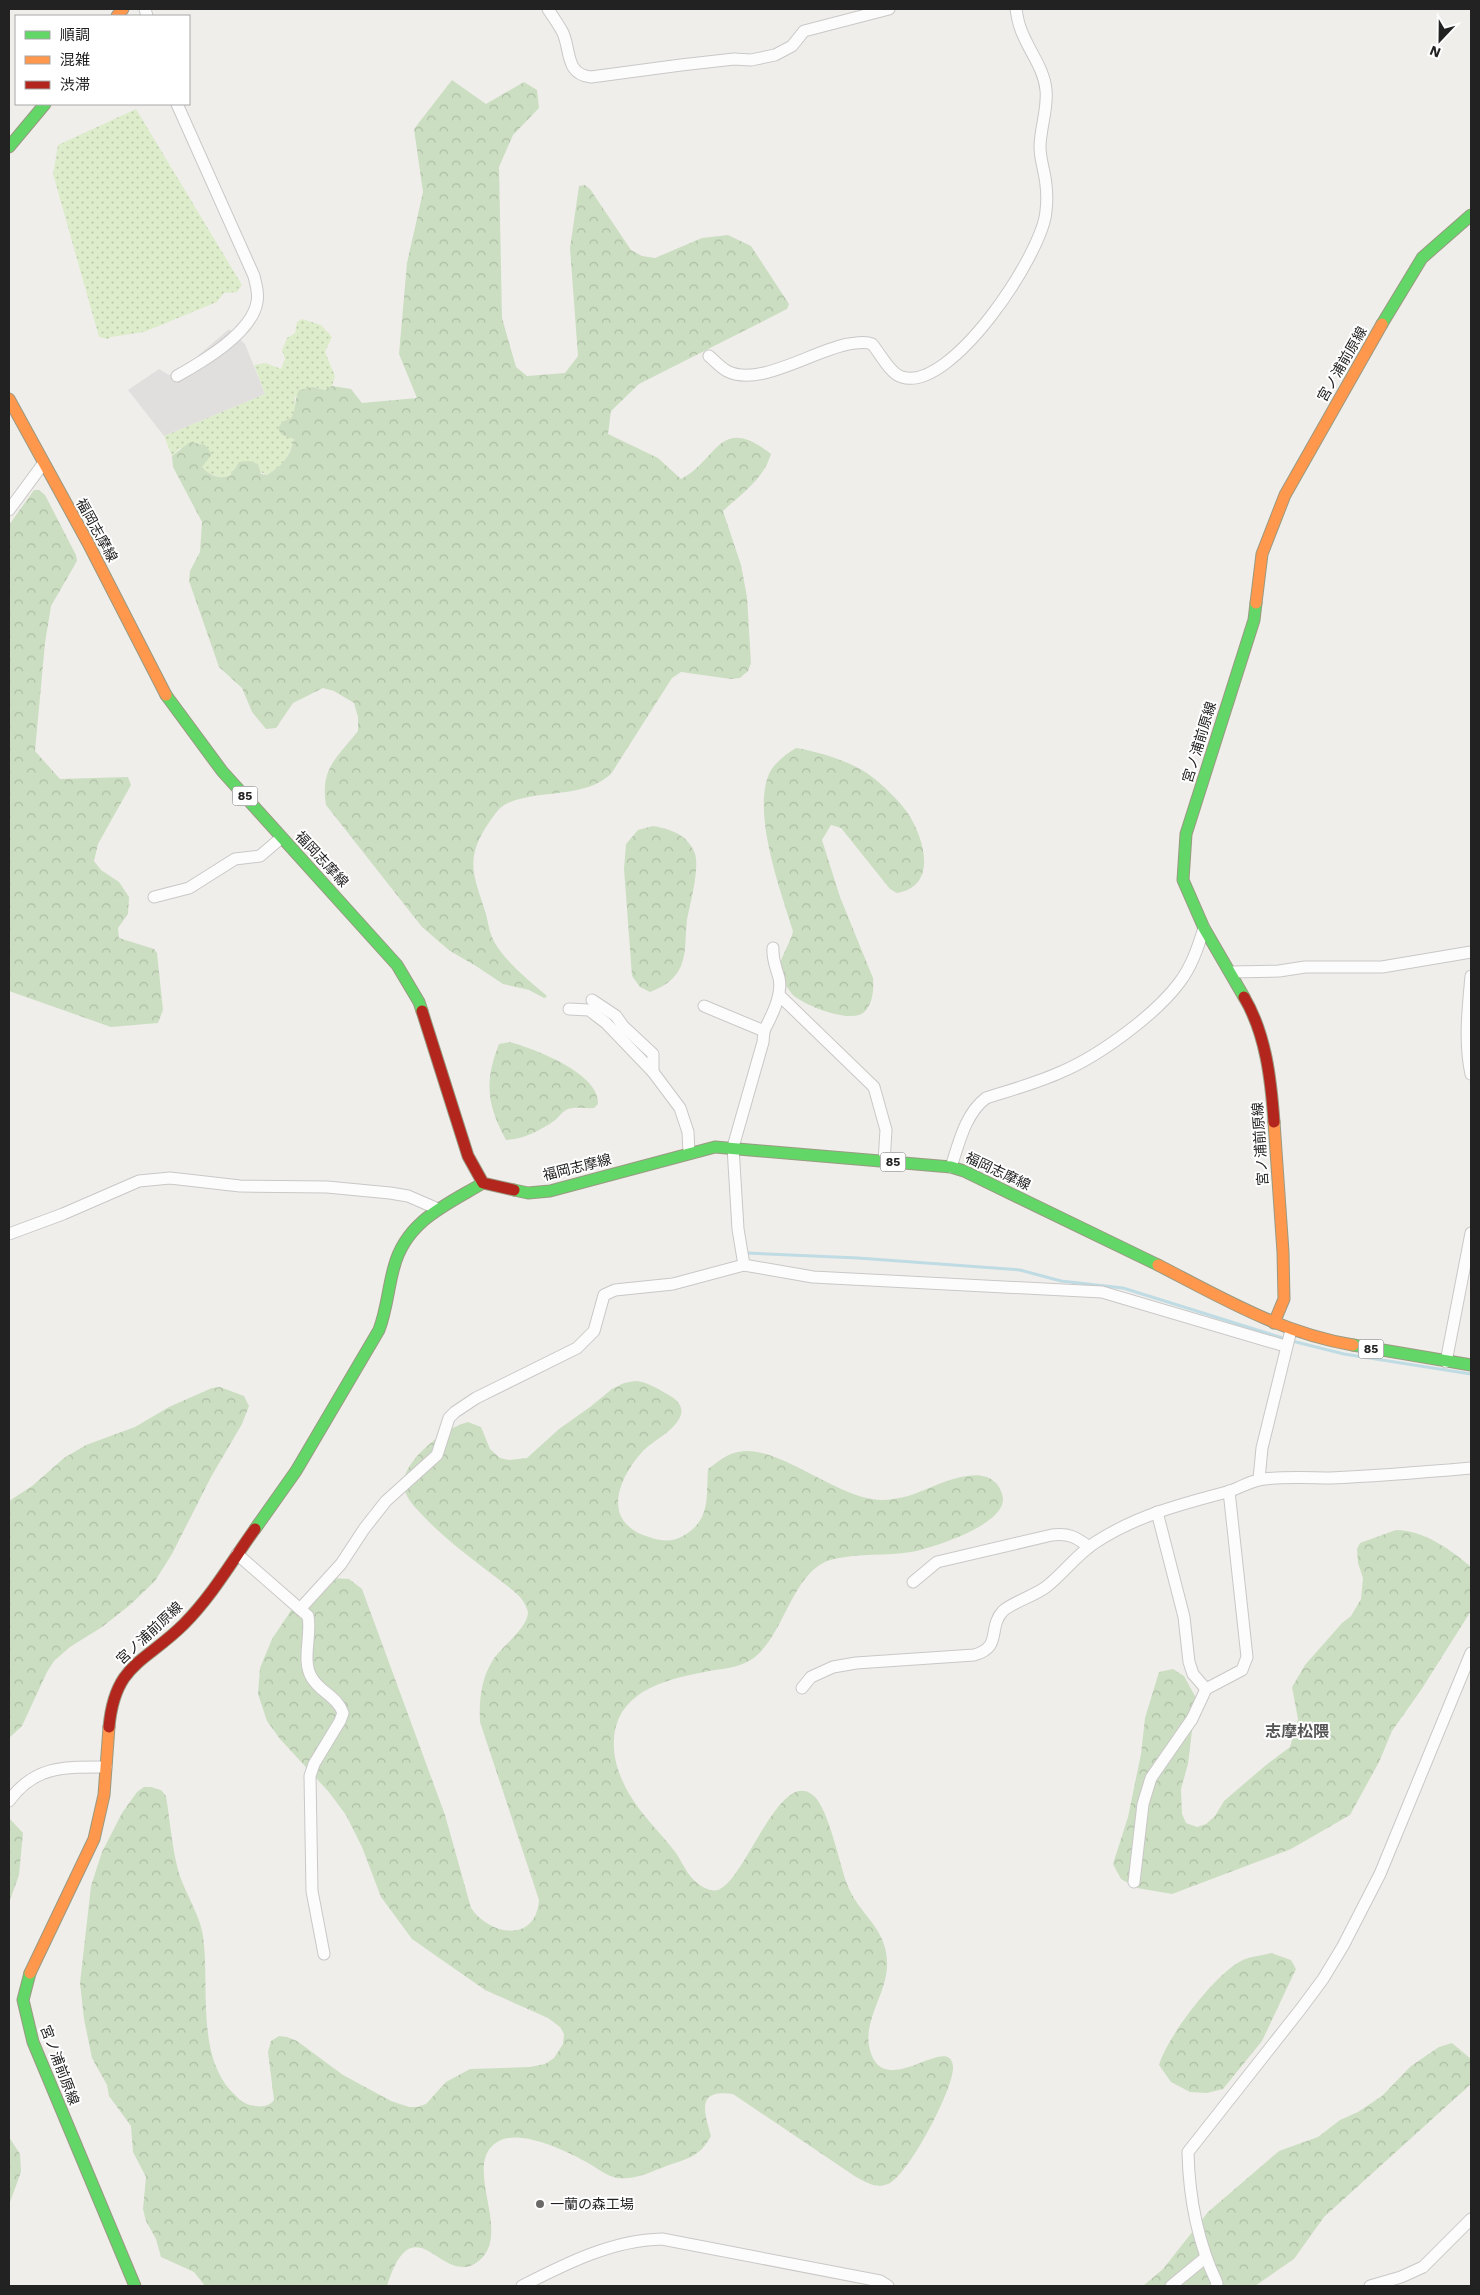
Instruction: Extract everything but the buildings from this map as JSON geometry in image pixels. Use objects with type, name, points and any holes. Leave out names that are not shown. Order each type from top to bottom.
[{"type":"main road","points":[[9,147],[44,105]]},
{"type":"main road","name":"宮ノ浦前原線","points":[[1274,1323],[1284,1299],[1271,1078],[1253,1012],[1204,928],[1183,880],[1186,834],[1254,620],[1262,554],[1285,495],[1369,346],[1422,258],[1471,214]]},
{"type":"main road","name":"福岡志摩線","points":[[9,399],[88,543],[168,698],[222,771],[397,965],[419,1002],[468,1156],[483,1183],[528,1193],[550,1191],[689,1153],[715,1147],[732,1146],[951,1167],[964,1171],[1026,1200],[1291,1330],[1334,1342],[1471,1365]]},
{"type":"main road","name":"宮ノ浦前原線","points":[[134,2286],[33,2042],[23,2000],[28,1979],[37,1956],[94,1839],[104,1795],[111,1707],[116,1690],[127,1672],[184,1624],[296,1471],[380,1330],[385,1316],[396,1258],[405,1239],[419,1221],[483,1183]]},
{"type":"street","points":[[548,9],[564,35],[571,66],[584,76],[591,78],[681,64],[750,60],[775,55],[792,46],[804,31],[889,9]]},
{"type":"street","points":[[710,356],[728,371],[743,375],[769,372],[836,346],[867,342],[872,344],[896,373],[902,377],[917,379],[955,356],[983,327],[1002,304],[1018,277],[1046,214],[1046,184],[1040,149],[1046,91],[1040,67],[1020,28],[1016,9]]},
{"type":"street","points":[[177,105],[254,276],[258,291],[253,316],[218,352],[177,376]]},
{"type":"street","points":[[9,510],[43,464]]},
{"type":"street","points":[[154,897],[189,888],[235,859],[260,856],[281,838]]},
{"type":"street","points":[[951,1167],[966,1125],[979,1103],[986,1098],[1064,1072],[1093,1055],[1144,1019],[1180,982],[1196,954],[1204,928]]},
{"type":"street","points":[[744,1265],[738,1229],[732,1146],[764,1042],[764,1031],[779,995],[780,981],[772,958],[773,948]]},
{"type":"street","points":[[1231,972],[1279,971],[1305,967],[1382,967],[1471,952]]},
{"type":"street","points":[[1471,976],[1466,1027],[1471,1074]]},
{"type":"street","points":[[779,995],[874,1087],[886,1130],[884,1162]]},
{"type":"street","points":[[592,1000],[616,1016],[622,1026],[650,1050],[653,1054],[653,1072]]},
{"type":"street","points":[[704,1006],[764,1031]]},
{"type":"street","points":[[570,1009],[589,1010],[606,1023],[653,1072],[680,1108],[688,1132],[689,1153]]},
{"type":"street","points":[[9,1234],[63,1214],[139,1181],[151,1178],[170,1178],[240,1186],[327,1188],[390,1193],[408,1196],[438,1209]]},
{"type":"street","points":[[1446,1362],[1471,1232]]},
{"type":"street","points":[[300,1610],[341,1564],[364,1529],[386,1501],[437,1455],[449,1418],[455,1412],[484,1394],[577,1348],[594,1331],[604,1295],[615,1290],[673,1284],[744,1265],[813,1277],[1102,1292],[1285,1346]]},
{"type":"street","points":[[1259,1479],[1262,1448],[1285,1346],[1291,1330]]},
{"type":"street","points":[[802,1688],[811,1677],[833,1667],[983,1653],[992,1643],[1002,1612],[1048,1585],[1077,1556],[1089,1547],[1115,1531],[1157,1512],[1229,1491],[1259,1479],[1339,1478],[1471,1468]]},
{"type":"street","points":[[1134,1882],[1146,1790],[1156,1768],[1192,1719],[1206,1689],[1242,1670],[1247,1657],[1229,1491]]},
{"type":"street","points":[[1157,1512],[1184,1617],[1189,1662],[1193,1674],[1206,1689]]},
{"type":"street","points":[[913,1582],[927,1568],[937,1562],[1052,1535],[1066,1534],[1076,1537],[1089,1547]]},
{"type":"street","points":[[237,1554],[308,1616],[310,1627],[308,1670],[316,1683],[335,1700],[343,1713],[314,1764],[310,1776],[312,1891],[324,1954]]},
{"type":"street","points":[[1216,2286],[1217,2283],[1205,2258],[1188,2177],[1188,2152],[1300,2010],[1323,1979],[1343,1946],[1380,1874],[1471,1653]]},
{"type":"street","points":[[9,1801],[30,1778],[45,1772],[68,1767],[106,1767]]},
{"type":"street","points":[[1370,2286],[1401,2277],[1423,2267],[1471,2219]]},
{"type":"street","points":[[522,2286],[615,2245],[642,2239],[662,2239],[824,2269],[880,2281],[888,2286]]},
{"type":"street","points":[[1171,2286],[1205,2258]]},
{"type":"green space","points":[[452,80],[486,104],[524,82],[537,90],[539,108],[513,135],[499,167],[502,318],[516,367],[527,376],[565,373],[578,356],[570,248],[579,186],[585,185],[590,189],[631,250],[642,256],[655,258],[702,238],[728,235],[751,246],[789,304],[787,309],[639,384],[611,411],[608,434],[658,458],[681,479],[693,471],[720,444],[729,439],[740,438],[754,443],[771,454],[757,479],[723,511],[741,565],[747,597],[751,663],[748,671],[740,678],[731,679],[681,672],[672,678],[611,774],[600,782],[574,791],[532,796],[506,804],[498,810],[488,824],[476,848],[474,868],[490,933],[505,957],[546,995],[547,997],[544,998],[529,990],[503,984],[450,951],[422,927],[326,805],[325,792],[328,772],[337,757],[358,731],[358,717],[354,703],[334,691],[323,688],[293,703],[276,728],[266,729],[252,712],[242,688],[219,667],[189,581],[190,571],[200,552],[202,522],[173,467],[172,456],[190,442],[205,445],[212,454],[202,467],[211,475],[218,477],[230,476],[239,462],[250,461],[258,464],[261,474],[267,475],[281,464],[290,451],[294,439],[282,435],[278,429],[282,422],[293,415],[299,390],[313,387],[325,390],[332,386],[351,389],[362,403],[417,398],[399,354],[407,263],[423,192],[414,129]]},
{"type":"green space","points":[[136,109],[242,285],[237,292],[224,293],[217,302],[144,332],[108,339],[99,337],[53,174],[58,145]]},
{"type":"green space","points":[[302,319],[321,325],[332,337],[325,352],[335,376],[332,386],[325,390],[313,387],[295,397],[295,412],[291,418],[294,439],[283,465],[267,475],[239,462],[230,476],[223,477],[216,476],[203,469],[180,448],[172,456],[164,436],[265,394],[254,365],[266,363],[281,369],[285,359],[282,350],[287,338],[295,333],[297,322]]},
{"type":"green space","points":[[34,490],[39,490],[45,495],[76,555],[77,561],[51,606],[45,643],[35,751],[60,779],[128,777],[131,785],[98,844],[94,861],[101,870],[119,882],[129,897],[128,914],[118,928],[119,938],[154,949],[157,953],[163,1010],[158,1023],[111,1027],[9,991],[9,525]]},
{"type":"green space","points":[[796,748],[839,759],[874,778],[907,812],[919,834],[922,847],[923,871],[919,881],[910,889],[897,893],[890,889],[841,828],[831,825],[822,840],[840,897],[873,978],[873,992],[869,1006],[863,1013],[856,1016],[838,1015],[800,1000],[790,992],[779,974],[780,965],[793,931],[770,853],[764,810],[765,791],[769,774],[774,767],[784,756]]},
{"type":"green space","points":[[653,826],[677,833],[687,840],[694,851],[696,865],[681,966],[668,982],[650,992],[640,987],[632,976],[624,869],[626,844],[638,830]]},
{"type":"green space","points":[[510,1042],[534,1050],[564,1064],[577,1073],[588,1082],[596,1093],[598,1104],[594,1108],[566,1110],[554,1121],[537,1131],[519,1138],[506,1140],[491,1104],[490,1082],[491,1070],[499,1044]]},
{"type":"green space","points":[[635,1381],[648,1384],[670,1396],[679,1403],[681,1409],[680,1417],[673,1427],[647,1447],[627,1472],[619,1496],[618,1508],[622,1518],[630,1528],[653,1538],[673,1540],[692,1530],[703,1515],[707,1499],[708,1469],[726,1456],[738,1452],[754,1451],[771,1456],[865,1498],[882,1500],[908,1496],[953,1479],[977,1475],[987,1477],[1000,1488],[1003,1499],[1000,1509],[992,1518],[966,1534],[935,1546],[911,1552],[843,1557],[820,1565],[799,1587],[775,1632],[766,1646],[755,1657],[746,1663],[736,1666],[671,1680],[643,1692],[631,1701],[622,1712],[614,1735],[614,1752],[621,1777],[628,1792],[676,1853],[692,1878],[709,1890],[718,1890],[740,1868],[763,1828],[788,1796],[801,1791],[814,1796],[829,1824],[852,1895],[878,1932],[886,1954],[886,1977],[869,2029],[868,2040],[870,2050],[877,2064],[888,2070],[901,2069],[940,2056],[949,2058],[953,2066],[952,2077],[939,2110],[907,2165],[888,2184],[879,2186],[856,2177],[733,2094],[721,2093],[708,2098],[705,2110],[711,2136],[703,2148],[683,2160],[631,2178],[610,2176],[579,2158],[544,2143],[519,2138],[508,2138],[499,2141],[488,2151],[484,2166],[491,2236],[487,2251],[476,2263],[463,2267],[451,2264],[418,2247],[407,2250],[397,2262],[387,2286],[205,2286],[194,2272],[161,2257],[156,2239],[146,2221],[143,2209],[146,2177],[133,2152],[131,2126],[109,2096],[107,2085],[92,2058],[84,2019],[80,1983],[91,1886],[102,1852],[122,1813],[137,1792],[144,1787],[161,1790],[166,1796],[178,1870],[194,1907],[203,1936],[206,2018],[213,2058],[220,2075],[231,2091],[247,2104],[263,2106],[274,2100],[268,2052],[271,2041],[279,2036],[297,2041],[343,2075],[391,2101],[409,2107],[426,2104],[446,2082],[470,2069],[530,2067],[545,2064],[554,2058],[563,2044],[564,2034],[560,2027],[548,2018],[485,1990],[412,1939],[381,1897],[362,1847],[346,1815],[328,1791],[280,1739],[267,1721],[258,1694],[260,1668],[272,1639],[292,1609],[312,1588],[330,1578],[349,1579],[362,1589],[445,1815],[471,1908],[489,1925],[500,1929],[511,1931],[521,1929],[530,1923],[536,1914],[539,1900],[480,1722],[482,1690],[489,1667],[524,1624],[528,1612],[522,1599],[516,1593],[458,1548],[413,1505],[405,1490],[405,1475],[410,1465],[423,1450],[441,1435],[454,1427],[468,1422],[481,1427],[490,1449],[500,1458],[509,1460],[527,1458],[559,1429],[612,1389],[624,1383]]},
{"type":"green space","points":[[220,1387],[244,1396],[249,1406],[242,1424],[211,1477],[172,1554],[155,1581],[130,1605],[102,1627],[70,1647],[54,1661],[22,1726],[9,1738],[9,1501],[32,1486],[64,1458],[86,1445],[135,1427],[169,1407],[212,1388]]},
{"type":"green space","points":[[1396,1530],[1417,1533],[1427,1537],[1455,1554],[1471,1567],[1471,1611],[1421,1690],[1392,1731],[1379,1762],[1350,1815],[1291,1849],[1172,1894],[1137,1888],[1121,1879],[1113,1864],[1128,1817],[1141,1754],[1145,1718],[1159,1672],[1173,1669],[1184,1676],[1196,1698],[1188,1764],[1181,1789],[1182,1814],[1186,1823],[1197,1827],[1206,1824],[1215,1816],[1224,1801],[1290,1747],[1298,1719],[1292,1687],[1305,1665],[1342,1623],[1351,1616],[1361,1599],[1363,1578],[1358,1563],[1357,1549],[1360,1543]]},
{"type":"green space","points":[[9,1818],[23,1833],[19,1875],[9,1903]]},
{"type":"green space","points":[[1271,1953],[1291,1960],[1296,1969],[1262,2041],[1223,2089],[1207,2093],[1190,2092],[1171,2082],[1159,2065],[1172,2039],[1193,2007],[1230,1968],[1245,1959]]},
{"type":"green space","points":[[1452,2043],[1471,2059],[1471,2084],[1324,2217],[1294,2259],[1255,2286],[1143,2286],[1163,2269],[1208,2212],[1279,2151],[1318,2137],[1340,2120],[1358,2112],[1382,2096],[1411,2066],[1439,2047]]},
{"type":"green space","points":[[9,2137],[20,2154],[21,2172],[9,2205]]},
{"type":"shaded area","points":[[229,329],[245,344],[265,394],[164,436],[128,390],[159,369],[169,375],[186,366]]},
{"type":"waterway","points":[[747,1253],[858,1258],[1020,1270],[1061,1281],[1123,1288],[1286,1339]]},
{"type":"waterway","points":[[1292,1341],[1344,1354],[1471,1374]]},
{"type":"traffic: fast","points":[[9,147],[44,105]]},
{"type":"traffic: fast","points":[[1382,324],[1422,258],[1471,215]]},
{"type":"traffic: fast","points":[[1244,997],[1204,928],[1183,880],[1186,834],[1254,620],[1256,603]]},
{"type":"traffic: fast","points":[[166,695],[222,771],[397,965],[419,1002],[422,1011]]},
{"type":"traffic: fast","points":[[514,1190],[528,1193],[550,1191],[715,1147],[951,1167],[964,1171],[1158,1265]]},
{"type":"traffic: fast","points":[[255,1529],[296,1471],[379,1330],[394,1267],[400,1251],[408,1238],[429,1216],[483,1183]]},
{"type":"traffic: fast","points":[[1353,1345],[1471,1365]]},
{"type":"traffic: fast","points":[[30,1973],[23,2000],[33,2042],[135,2286]]},
{"type":"traffic: slow","points":[[118,15],[123,9]]},
{"type":"traffic: slow","points":[[1256,603],[1262,554],[1285,495],[1382,324]]},
{"type":"traffic: slow","points":[[9,399],[88,543],[166,695]]},
{"type":"traffic: slow","points":[[1274,1122],[1283,1252],[1284,1299],[1274,1323]]},
{"type":"traffic: slow","points":[[1158,1265],[1252,1313],[1301,1332],[1353,1345]]},
{"type":"traffic: slow","points":[[30,1973],[94,1839],[104,1795],[109,1727]]},
{"type":"traffic: jam","points":[[1244,997],[1258,1026],[1266,1058],[1274,1122]]},
{"type":"traffic: jam","points":[[422,1011],[468,1156],[483,1183],[514,1190]]},
{"type":"traffic: jam","points":[[109,1727],[112,1706],[125,1677],[134,1666],[170,1637],[194,1613],[213,1590],[255,1529]]},
{"type":"place","name":"一蘭の森工場","points":[[540,2204]]},
{"type":"district","name":"志摩松隈","points":[[1297,1731]]}]
